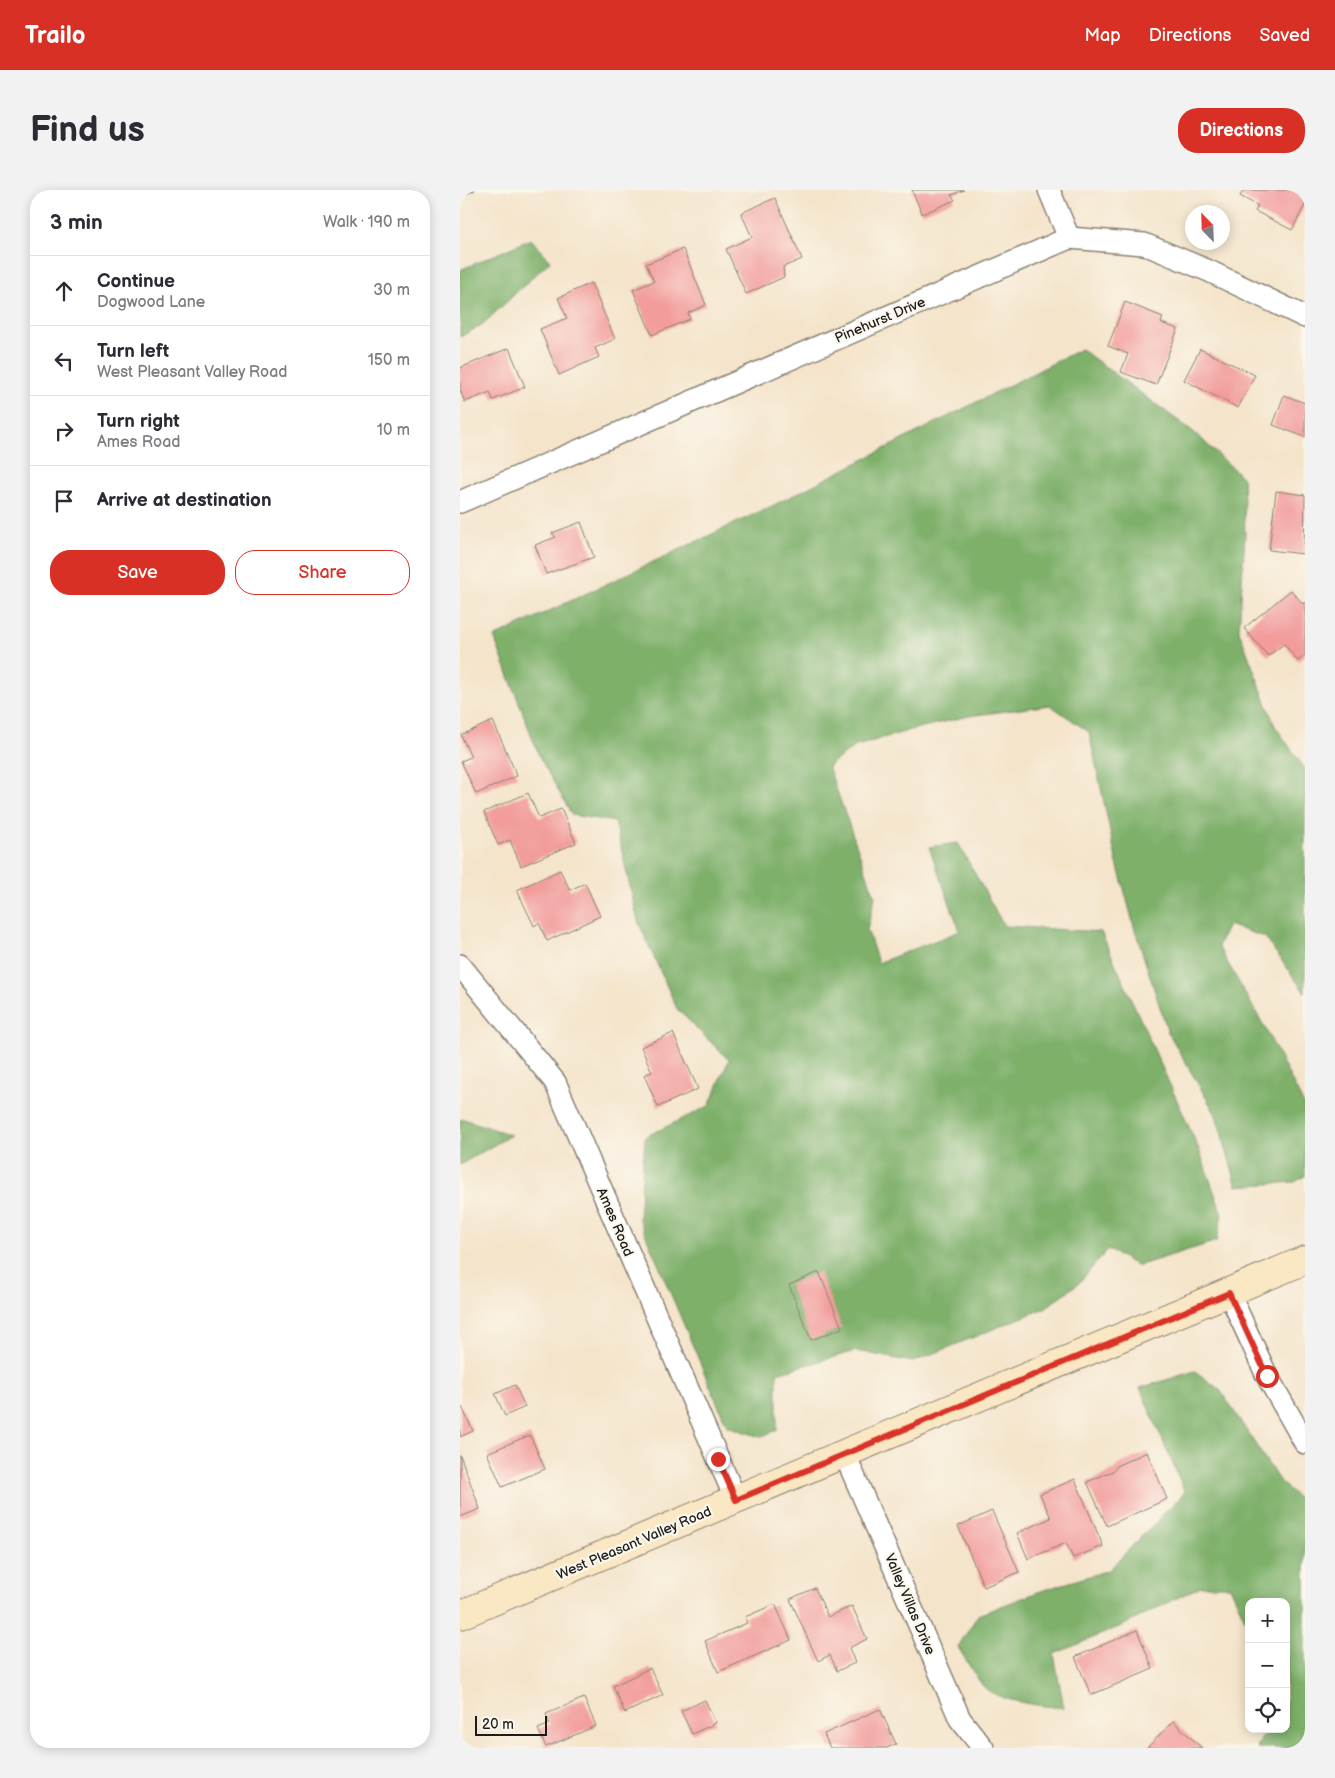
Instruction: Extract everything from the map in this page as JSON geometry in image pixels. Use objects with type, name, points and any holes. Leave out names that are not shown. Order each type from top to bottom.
[{"type":"main road","name":"West Pleasant Valley Road","points":[[460,1615],[845,1455],[1305,1260]]},
{"type":"street","points":[[1049,190],[1069,238]]},
{"type":"street","name":"Pinehurst Drive","points":[[460,502],[1069,238],[1144,244],[1209,271],[1305,317]]},
{"type":"street","name":"Ames Road","points":[[460,965],[554,1082],[736,1500]]},
{"type":"street","points":[[1229,1293],[1267,1376],[1305,1443]]},
{"type":"street","name":"Valley Villas Drive","points":[[845,1455],[960,1719],[983,1748]]},
{"type":"green space","points":[[531,239],[550,261],[483,324],[460,337],[460,270]]},
{"type":"green space","points":[[1081,349],[1195,433],[1243,478],[1245,534],[1239,631],[1275,726],[1305,769],[1305,993],[1265,937],[1228,925],[1218,946],[1265,1028],[1305,1107],[1305,1176],[1295,1182],[1237,1186],[1216,1115],[1168,1032],[1135,930],[1116,859],[1089,732],[1050,705],[969,716],[914,729],[856,746],[828,766],[875,897],[867,929],[878,963],[960,931],[929,847],[958,843],[1004,926],[1101,932],[1198,1147],[1222,1214],[1217,1241],[1137,1266],[1108,1249],[1079,1283],[1045,1308],[913,1362],[856,1351],[777,1373],[777,1430],[760,1437],[727,1426],[639,1219],[645,1137],[709,1106],[729,1060],[677,1009],[638,921],[615,822],[572,815],[540,758],[494,637],[778,503]]},
{"type":"green space","points":[[464,1119],[511,1135],[460,1165],[460,1120]]},
{"type":"green space","points":[[1195,1371],[1220,1390],[1280,1482],[1305,1504],[1305,1748],[1257,1748],[1264,1733],[1290,1733],[1290,1598],[1245,1598],[1245,1619],[1230,1586],[1201,1586],[1126,1624],[1054,1654],[1064,1708],[1021,1702],[999,1696],[990,1691],[983,1686],[958,1647],[978,1615],[1041,1591],[1109,1570],[1185,1492],[1140,1388]]},
{"type":"building","points":[[460,190],[475,190],[460,196]]},
{"type":"building","points":[[912,190],[964,190],[951,195],[955,200],[922,214]]},
{"type":"building","points":[[1244,190],[1305,190],[1305,205],[1292,230],[1255,211],[1258,206],[1240,196]]},
{"type":"building","points":[[775,198],[802,259],[783,267],[784,277],[746,294],[726,249],[752,237],[741,213]]},
{"type":"building","points":[[683,249],[706,305],[688,313],[690,319],[652,335],[633,290],[654,281],[646,264]]},
{"type":"building","points":[[591,283],[615,339],[595,348],[599,357],[559,375],[540,329],[567,318],[558,298]]},
{"type":"building","points":[[1125,302],[1163,317],[1161,323],[1178,329],[1156,385],[1121,372],[1128,354],[1108,346]]},
{"type":"building","points":[[509,348],[525,387],[493,400],[490,392],[465,402],[460,390],[460,368]]},
{"type":"building","points":[[1200,349],[1255,375],[1238,408],[1184,380]]},
{"type":"building","points":[[1284,395],[1305,403],[1305,437],[1273,425]]},
{"type":"building","points":[[1276,491],[1305,495],[1304,554],[1269,550]]},
{"type":"building","points":[[581,522],[594,557],[546,574],[535,545],[556,537],[552,533]]},
{"type":"building","points":[[1291,590],[1303,604],[1305,602],[1305,655],[1298,661],[1284,644],[1268,656],[1244,628]]},
{"type":"building","points":[[493,721],[517,776],[476,794],[461,761],[471,757],[461,735]]},
{"type":"building","points":[[528,793],[539,818],[561,809],[576,843],[521,866],[510,840],[498,845],[484,812]]},
{"type":"building","points":[[560,870],[570,890],[585,883],[600,916],[547,941],[539,923],[534,926],[517,890]]},
{"type":"building","points":[[673,1033],[698,1089],[658,1107],[644,1075],[652,1072],[641,1047]]},
{"type":"building","points":[[819,1272],[842,1328],[811,1340],[789,1285]]},
{"type":"building","points":[[515,1385],[525,1407],[505,1416],[495,1394]]},
{"type":"building","points":[[462,1407],[473,1431],[460,1437],[460,1408]]},
{"type":"building","points":[[530,1435],[545,1469],[502,1487],[487,1453]]},
{"type":"building","points":[[1147,1452],[1167,1499],[1107,1526],[1087,1482],[1113,1471],[1118,1465]]},
{"type":"building","points":[[460,1455],[480,1509],[460,1517]]},
{"type":"building","points":[[1075,1479],[1103,1546],[1073,1558],[1066,1543],[1028,1559],[1017,1533],[1051,1518],[1040,1494]]},
{"type":"building","points":[[992,1511],[1019,1572],[984,1587],[958,1526]]},
{"type":"building","points":[[815,1588],[828,1617],[852,1606],[867,1639],[849,1648],[855,1663],[837,1671],[830,1655],[818,1661],[790,1599]]},
{"type":"building","points":[[775,1604],[791,1640],[718,1672],[705,1641],[747,1623],[745,1617]]},
{"type":"building","points":[[1137,1630],[1153,1669],[1091,1695],[1075,1657]]},
{"type":"building","points":[[650,1668],[663,1695],[625,1713],[613,1686]]},
{"type":"building","points":[[584,1698],[596,1726],[546,1747],[538,1729],[550,1724],[546,1714]]},
{"type":"building","points":[[705,1700],[716,1723],[692,1734],[681,1711]]},
{"type":"building","points":[[880,1709],[896,1744],[887,1748],[830,1748],[824,1734]]},
{"type":"building","points":[[1173,1721],[1202,1748],[1147,1748]]},
{"type":"route","points":[[718,1459],[736,1500],[1229,1293],[1267,1376]]}]
